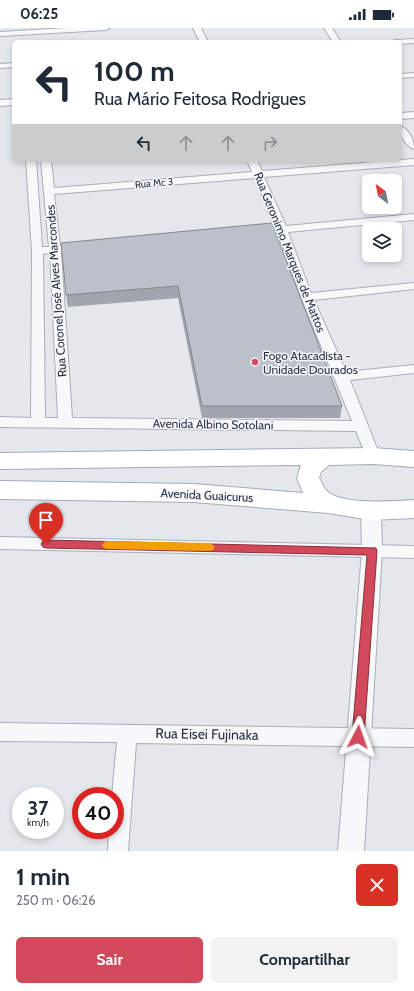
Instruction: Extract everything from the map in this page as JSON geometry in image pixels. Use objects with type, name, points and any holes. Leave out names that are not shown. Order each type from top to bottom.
[{"type":"main road","points":[[0,461],[322,458],[373,456],[414,459]]},
{"type":"main road","points":[[322,458],[311,468],[308,478],[316,495],[328,504]]},
{"type":"main road","name":"Avenida Guaicurus","points":[[0,490],[194,492],[328,504],[371,511],[414,509]]},
{"type":"street","points":[[0,34],[21,30],[106,28]]},
{"type":"street","points":[[197,28],[203,40]]},
{"type":"street","points":[[328,28],[337,40]]},
{"type":"street","points":[[21,30],[22,40]]},
{"type":"street","points":[[36,30],[37,40]]},
{"type":"street","points":[[402,42],[414,41]]},
{"type":"street","points":[[0,66],[12,66]]},
{"type":"street","points":[[402,76],[414,75]]},
{"type":"street","points":[[0,103],[12,102]]},
{"type":"street","points":[[402,116],[414,115]]},
{"type":"street","points":[[402,131],[414,146]]},
{"type":"street","name":"Rua Coronel José Alves Marcondes","points":[[31,162],[37,251],[38,422]]},
{"type":"street","name":"Rua Coronel José Alves Marcondes","points":[[46,162],[55,249],[66,422]]},
{"type":"street","name":"Rua Geronimo Marques de Mattos","points":[[253,162],[282,230],[307,297],[342,377],[373,456]]},
{"type":"street","name":"Rua Mc 3","points":[[49,191],[414,162]]},
{"type":"street","points":[[246,233],[414,217]]},
{"type":"street","points":[[37,251],[94,246]]},
{"type":"street","points":[[307,297],[414,286]]},
{"type":"street","points":[[342,377],[414,369]]},
{"type":"street","name":"Avenida Albino Sotolani","points":[[0,422],[361,426]]},
{"type":"street","points":[[351,851],[372,551],[371,511]]},
{"type":"street","points":[[0,543],[414,552]]},
{"type":"street","name":"Rua Eisei Fujinaka","points":[[0,732],[414,738]]},
{"type":"street","points":[[118,851],[128,733]]},
{"type":"building","name":"Fogo Atacadista - Unidade Dourados","points":[[272,223],[342,406],[202,406],[178,286],[66,295],[61,243]]},
{"type":"slow traffic","points":[[107,545],[210,547]]},
{"type":"place","name":"Fogo Atacadista - Unidade Dourados","points":[[255,362]]},
{"type":"route","points":[[46,544],[372,551],[358,737]]}]
